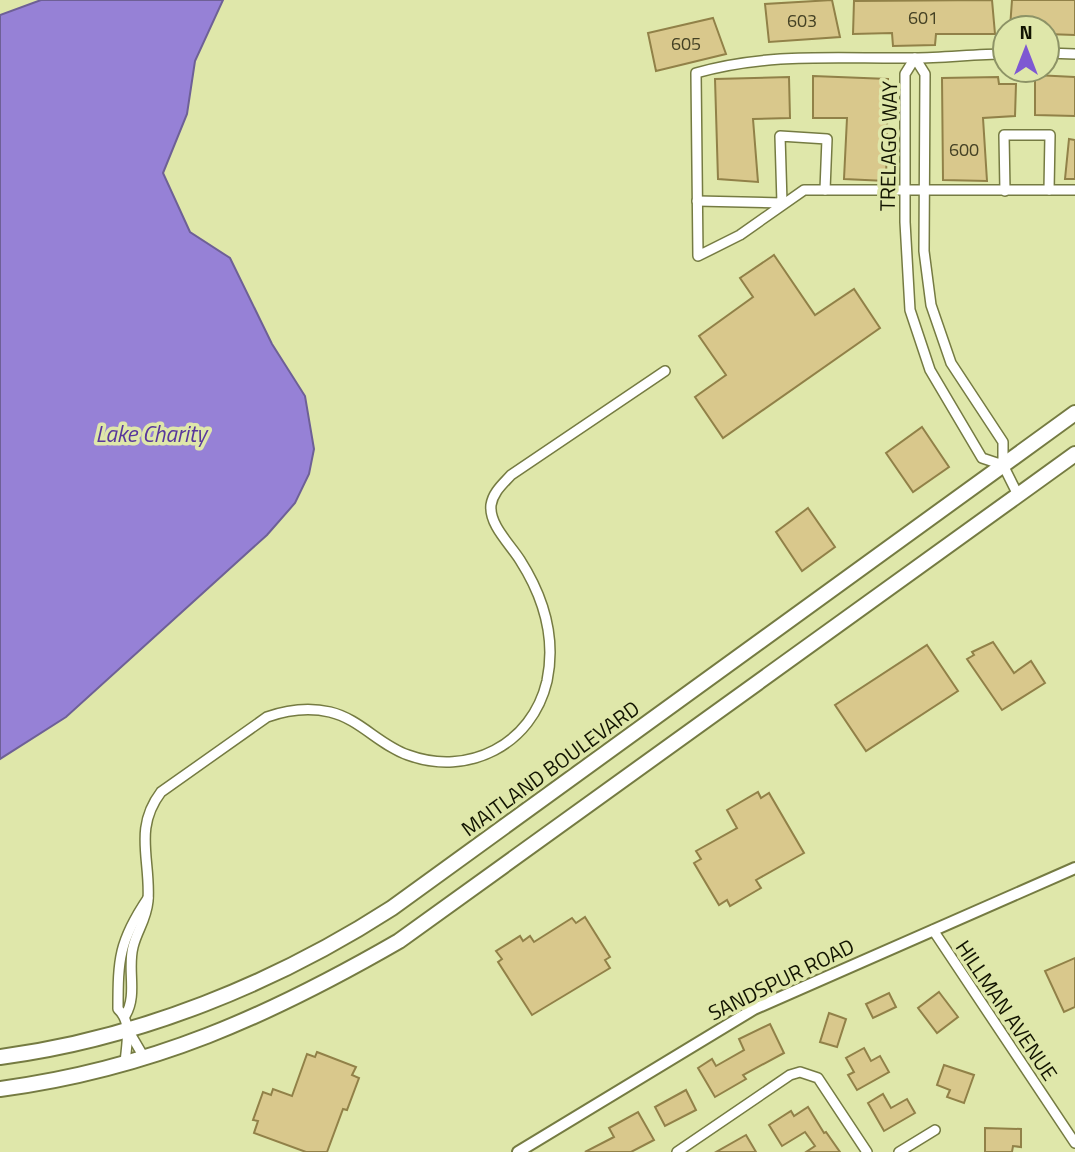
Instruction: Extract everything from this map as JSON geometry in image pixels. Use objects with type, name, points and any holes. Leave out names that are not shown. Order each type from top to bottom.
[{"type":"main road","name":"MAITLAND BOULEVARD","points":[[0,1057],[206,1002],[333,946],[392,908],[1075,413]]},
{"type":"main road","points":[[0,1089],[145,1059],[226,1031],[317,989],[399,941],[1075,454]]},
{"type":"street","points":[[991,55],[749,60],[696,73],[698,256],[740,235],[804,190],[1075,190]]},
{"type":"street","name":"TRELAGO WAY","points":[[915,58],[925,74],[924,251],[931,305],[951,363],[1003,442],[1003,465],[982,457],[930,370],[910,310],[904,190],[905,74],[915,58]]},
{"type":"street","points":[[1005,191],[1004,135],[1050,135],[1049,190]]},
{"type":"street","points":[[782,203],[780,136],[827,139],[825,190]]},
{"type":"street","points":[[697,201],[782,203]]},
{"type":"street","points":[[145,1059],[118,1009],[122,943],[148,897],[145,822],[150,807],[161,792],[267,717],[285,711],[330,712],[353,721],[397,750],[438,763],[459,764],[490,754],[516,737],[535,713],[547,681],[550,643],[542,600],[495,524],[491,506],[496,491],[511,475],[665,371]]},
{"type":"street","points":[[1003,465],[1018,495]]},
{"type":"street","name":"SANDSPUR ROAD","points":[[518,1152],[534,1148],[742,1016],[1075,868]]},
{"type":"street","name":"HILLMAN AVENUE","points":[[933,930],[1075,1143]]},
{"type":"street","points":[[125,1064],[127,1023]]},
{"type":"street","points":[[677,1152],[790,1075],[800,1072],[818,1077],[867,1152]]},
{"type":"street","points":[[899,1152],[935,1130]]},
{"type":"water","name":"Lake Charity","points":[[41,0],[223,0],[195,61],[187,114],[163,173],[190,232],[230,258],[272,344],[305,396],[314,449],[309,474],[295,503],[267,535],[66,717],[0,759],[0,15]]},
{"type":"building","points":[[832,0],[840,37],[769,42],[765,4]]},
{"type":"building","points":[[992,0],[991,34],[936,34],[935,45],[893,46],[892,33],[853,34],[854,1]]},
{"type":"building","points":[[1012,0],[1075,0],[1075,35],[1061,34],[1061,14],[1011,14]]},
{"type":"building","points":[[713,18],[726,54],[656,71],[648,33]]},
{"type":"building","points":[[813,76],[888,79],[886,181],[844,179],[847,118],[813,118]]},
{"type":"building","points":[[1061,76],[1075,77],[1075,116],[1035,115],[1035,84],[1061,84]]},
{"type":"building","points":[[789,77],[790,118],[753,119],[758,182],[718,179],[715,79]]},
{"type":"building","points":[[991,77],[991,84],[1016,84],[1015,116],[983,118],[987,181],[943,180],[942,78]]},
{"type":"building","points":[[1069,139],[1075,140],[1075,179],[1065,179]]},
{"type":"building","points":[[774,255],[815,315],[854,289],[880,328],[723,438],[695,397],[726,375],[699,336],[753,297],[740,278]]},
{"type":"building","points":[[922,427],[949,467],[913,492],[886,453]]},
{"type":"building","points":[[808,508],[835,547],[802,571],[776,532]]},
{"type":"building","points":[[993,642],[1014,673],[1031,661],[1045,683],[1002,710],[967,659],[974,655],[972,652]]},
{"type":"building","points":[[927,645],[958,691],[866,751],[835,705]]},
{"type":"building","points":[[758,792],[761,798],[769,793],[804,853],[756,880],[761,888],[730,906],[727,900],[719,905],[694,863],[701,859],[696,851],[737,828],[727,810]]},
{"type":"building","points":[[585,917],[610,957],[605,960],[610,968],[532,1015],[498,962],[502,959],[496,951],[520,936],[523,941],[530,936],[534,942],[572,918],[576,923]]},
{"type":"building","points":[[1075,958],[1075,1007],[1064,1012],[1045,971]]},
{"type":"building","points":[[939,992],[958,1017],[937,1033],[918,1008]]},
{"type":"building","points":[[889,993],[896,1007],[873,1018],[866,1004]]},
{"type":"building","points":[[829,1013],[846,1019],[837,1047],[820,1042]]},
{"type":"building","points":[[770,1024],[784,1053],[743,1075],[746,1079],[715,1097],[698,1068],[712,1059],[716,1066],[744,1050],[739,1039]]},
{"type":"building","points":[[864,1048],[871,1061],[880,1056],[889,1072],[857,1090],[848,1075],[854,1072],[846,1058]]},
{"type":"building","points":[[317,1052],[356,1067],[352,1075],[359,1078],[347,1110],[343,1109],[327,1152],[306,1152],[254,1133],[258,1121],[253,1120],[263,1092],[271,1095],[273,1089],[292,1096],[307,1054],[315,1057]]},
{"type":"building","points":[[944,1065],[974,1075],[964,1103],[947,1097],[950,1090],[937,1085]]},
{"type":"building","points":[[686,1090],[696,1110],[665,1126],[655,1107]]},
{"type":"building","points":[[883,1094],[891,1108],[907,1099],[915,1113],[884,1131],[868,1103]]},
{"type":"building","points":[[808,1107],[840,1152],[806,1152],[815,1146],[805,1132],[782,1146],[769,1125],[791,1111],[794,1116]]},
{"type":"building","points":[[638,1112],[654,1140],[631,1152],[585,1152],[614,1137],[609,1128]]},
{"type":"building","points":[[985,1128],[1021,1129],[1021,1147],[1013,1146],[1012,1152],[985,1152]]},
{"type":"building","points":[[746,1135],[756,1152],[716,1152]]}]
